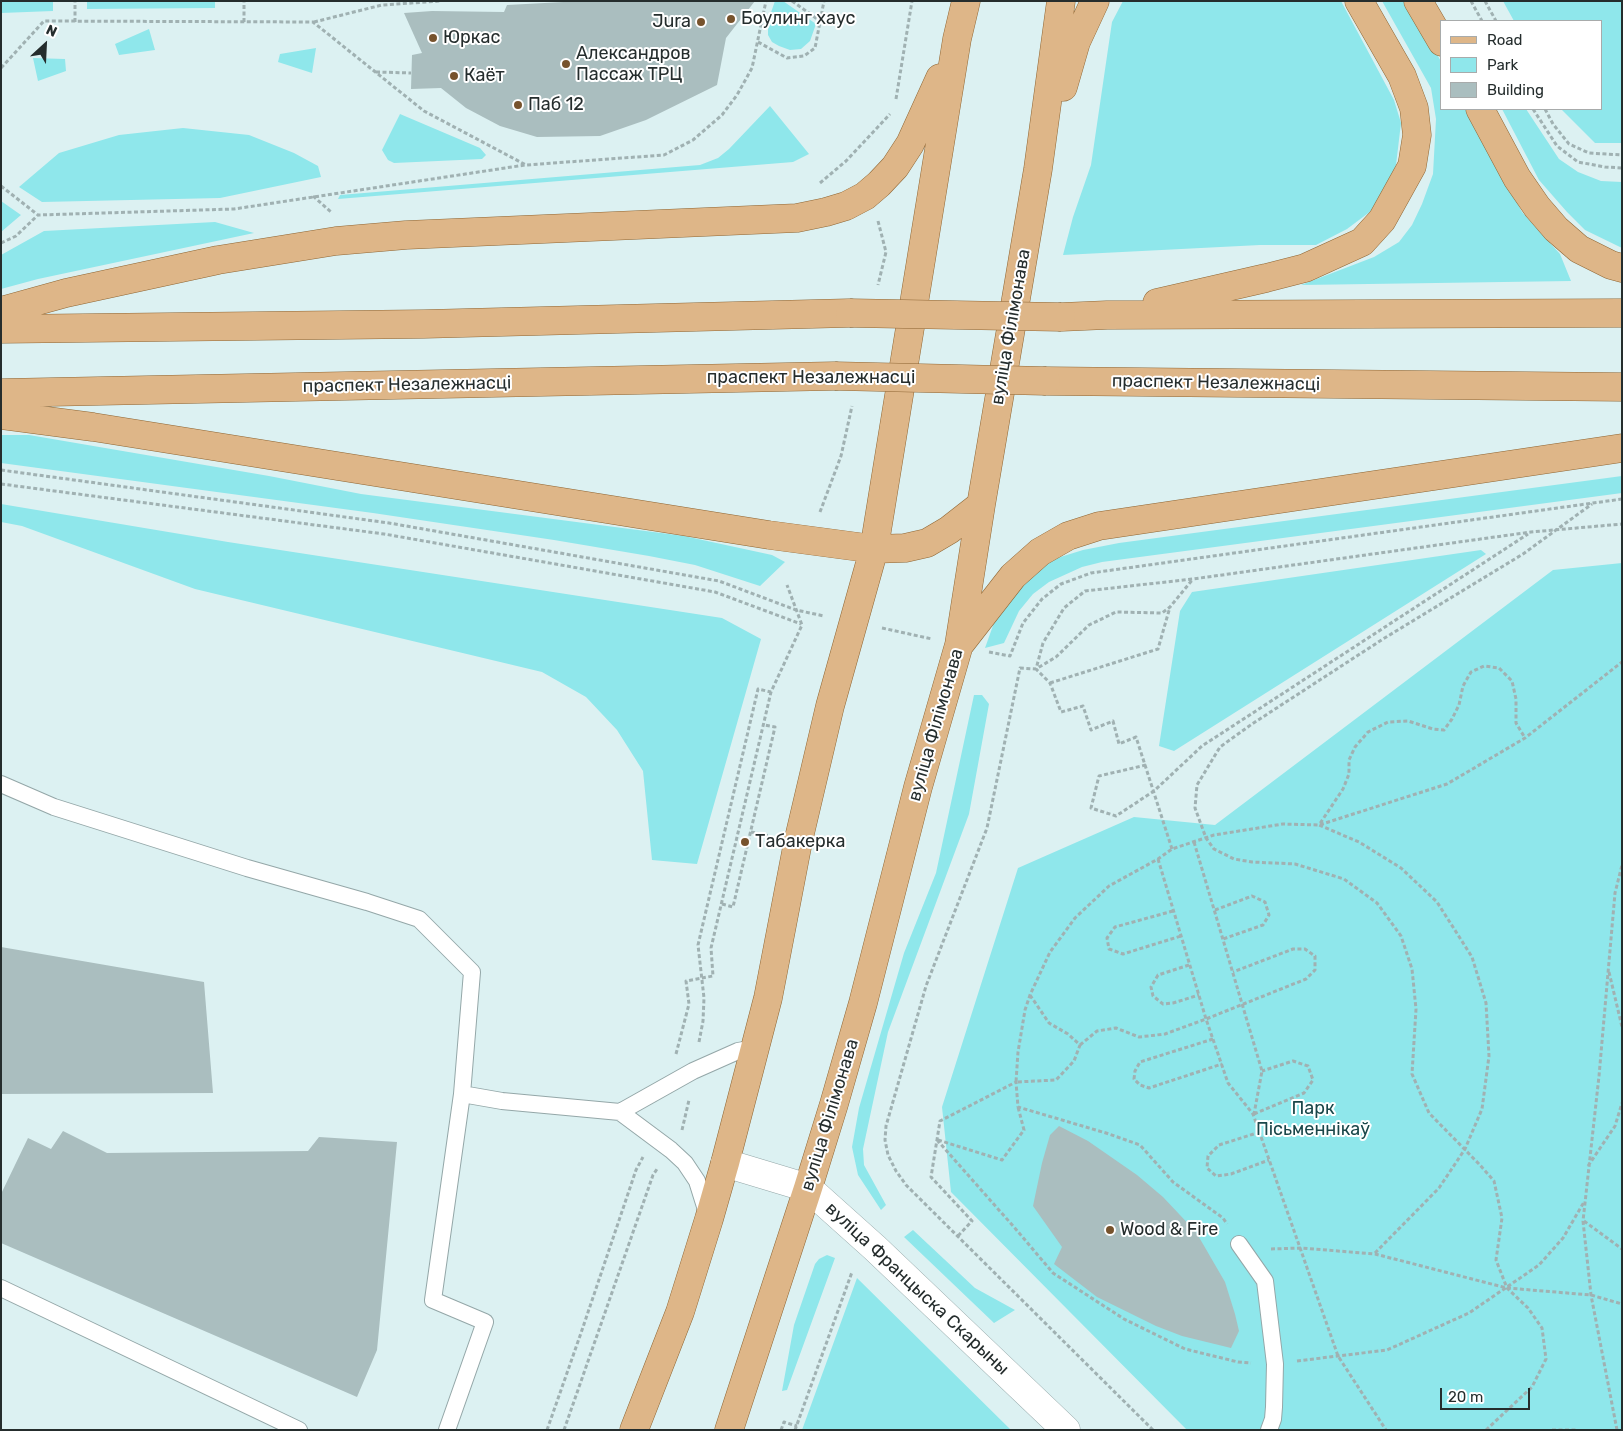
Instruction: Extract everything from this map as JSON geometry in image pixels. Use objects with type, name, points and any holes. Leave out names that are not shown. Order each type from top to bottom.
[{"type":"main road","points":[[634,1430],[680,1312],[725,1163],[768,998],[798,842],[830,706],[874,549],[957,40],[966,1]]},
{"type":"main road","name":"вуліца Філімонава","points":[[729,1430],[808,1188],[863,1003],[918,787],[959,645],[980,505],[1038,169],[1061,1]]},
{"type":"main road","points":[[1038,169],[1076,42],[1095,1]]},
{"type":"main road","points":[[1107,315],[1305,268],[1362,242],[1382,220],[1412,166],[1417,135],[1414,108],[1402,76],[1359,1]]},
{"type":"main road","points":[[1418,1],[1440,39]]},
{"type":"main road","points":[[1,311],[66,293],[218,260],[336,241],[416,234],[797,218],[846,206],[865,196],[895,167],[910,144],[957,40]]},
{"type":"main road","points":[[1481,110],[1517,178],[1536,207],[1556,229],[1579,249],[1611,265],[1622,268]]},
{"type":"main road","points":[[1,329],[424,324],[850,313],[1061,317],[1107,315],[1622,313]]},
{"type":"main road","name":"праспект Незалежнасці","points":[[1,394],[835,376],[1046,381],[1622,387]]},
{"type":"main road","points":[[1,415],[93,427],[769,535],[874,549],[905,548],[927,543],[949,530],[980,505]]},
{"type":"main road","points":[[959,645],[1013,576],[1040,552],[1068,536],[1099,526],[1622,448]]},
{"type":"main road","name":"вуліца Францыска Скарыны","points":[[725,1163],[808,1188],[875,1248],[1066,1430]]},
{"type":"lane","points":[[1,784],[63,810],[247,868],[367,902],[419,919],[472,972],[462,1094],[433,1300],[485,1322],[447,1430]]},
{"type":"lane","points":[[620,1112],[669,1084],[738,1051],[755,1048]]},
{"type":"lane","points":[[462,1094],[502,1101],[620,1112],[671,1150],[685,1163],[697,1181],[709,1219]]},
{"type":"lane","points":[[1239,1244],[1265,1281],[1275,1364],[1273,1419],[1269,1430]]},
{"type":"lane","points":[[1,1288],[299,1430]]},
{"type":"path","points":[[74,22],[75,1]]},
{"type":"path","points":[[244,1],[244,22]]},
{"type":"path","points":[[1,68],[44,21],[313,22],[382,5],[441,1]]},
{"type":"path","points":[[1,186],[38,215],[234,209],[526,165],[664,155],[693,140],[722,115],[737,95],[752,68],[766,1]]},
{"type":"path","points":[[792,1],[820,21]]},
{"type":"path","points":[[758,42],[787,58],[804,56],[815,48],[824,1]]},
{"type":"path","points":[[814,187],[846,161],[895,109],[912,1]]},
{"type":"path","points":[[1471,1],[1481,20]]},
{"type":"path","points":[[1485,1],[1495,20]]},
{"type":"path","points":[[313,22],[424,111],[526,165]]},
{"type":"path","points":[[375,72],[412,74]]},
{"type":"path","points":[[1534,110],[1557,146],[1578,162],[1622,168]]},
{"type":"path","points":[[1546,110],[1569,144],[1589,153],[1622,155]]},
{"type":"path","points":[[313,196],[332,214]]},
{"type":"path","points":[[1,243],[16,236],[38,215]]},
{"type":"path","points":[[1,470],[389,523],[720,581],[796,610],[1010,656],[1023,623],[1042,598],[1061,584],[1091,573],[1622,499]]},
{"type":"path","points":[[1,484],[384,534],[696,588],[715,592],[802,625]]},
{"type":"path","points":[[1486,1430],[1532,1387],[1546,1359],[1542,1328],[1528,1308],[1507,1288],[1496,1260],[1502,1218],[1494,1181],[1465,1148],[1429,1113],[1412,1074],[1416,1009],[1412,969],[1401,936],[1376,903],[1344,879],[1295,864],[1252,862],[1234,859],[1214,849],[1206,838],[1195,808],[1198,784],[1220,747],[1346,662],[1523,554],[1593,503]]},
{"type":"path","points":[[1036,669],[1043,643],[1064,608],[1085,591],[1193,579],[1531,532],[1622,524]]},
{"type":"path","points":[[1146,765],[1099,776],[1090,808],[1116,816],[1154,791],[1202,746],[1531,532]]},
{"type":"path","points":[[1154,1430],[906,1184],[896,1171],[888,1155],[885,1140],[886,1126],[926,986],[987,828],[1020,668],[1036,669],[1056,658],[1089,625],[1116,612],[1162,613],[1170,607],[1193,579]]},
{"type":"path","points":[[669,1084],[689,1004],[686,981],[713,976],[710,954],[771,692],[802,625],[787,585]]},
{"type":"path","points":[[1050,683],[1158,649],[1170,607]]},
{"type":"path","points":[[937,1140],[1002,1160],[1024,1130],[1018,1107],[1016,1082],[1018,1052],[1025,1010],[1050,952],[1075,918],[1109,886],[1158,859],[1172,849],[1214,835],[1283,824],[1319,825],[1447,784],[1525,738],[1622,662]]},
{"type":"path","points":[[1319,825],[1343,788],[1349,774],[1349,760],[1355,747],[1368,732],[1388,722],[1408,721],[1433,729],[1444,730],[1459,705],[1463,686],[1471,672],[1484,666],[1499,668],[1512,680],[1516,699],[1516,723],[1525,738]]},
{"type":"path","points":[[1036,669],[1050,683],[1061,712],[1084,706],[1091,730],[1114,721],[1119,744],[1136,737],[1172,849]]},
{"type":"path","points":[[722,904],[733,907],[738,888],[775,727],[764,724]]},
{"type":"path","points":[[1319,825],[1359,842],[1400,868],[1437,902],[1472,957],[1486,1003],[1489,1056],[1482,1109],[1465,1148],[1439,1188],[1375,1254]]},
{"type":"path","points":[[1194,842],[1262,1070],[1254,1114]]},
{"type":"path","points":[[1158,859],[1206,1019],[1228,1083],[1254,1114],[1338,1356],[1386,1430]]},
{"type":"path","points":[[1617,1430],[1591,1295],[1583,1221],[1615,893],[1622,865]]},
{"type":"path","points":[[1214,910],[1252,896],[1265,902],[1269,915],[1263,925],[1223,939]]},
{"type":"path","points":[[1174,911],[1115,927],[1106,938],[1109,949],[1123,954],[1181,936]]},
{"type":"path","points":[[958,1236],[972,1221],[931,1177],[940,1121],[1016,1082],[1056,1080],[1074,1061],[1080,1045],[1097,1032],[1116,1028],[1139,1037],[1165,1034],[1306,979],[1315,970],[1315,956],[1305,949],[1293,949],[1233,972]]},
{"type":"path","points":[[1190,965],[1158,975],[1151,987],[1153,996],[1163,1004],[1173,1004],[1199,995]]},
{"type":"path","points":[[1608,969],[1622,1027]]},
{"type":"path","points":[[1030,996],[1049,1023],[1068,1034],[1080,1045]]},
{"type":"path","points":[[1213,1039],[1140,1062],[1135,1071],[1134,1079],[1140,1085],[1148,1088],[1222,1064]]},
{"type":"path","points":[[1254,1114],[1304,1093],[1313,1080],[1308,1066],[1293,1061],[1262,1070]]},
{"type":"path","points":[[1588,1166],[1615,1126],[1622,1103]]},
{"type":"path","points":[[1018,1107],[1140,1145],[1173,1182],[1223,1218],[1239,1244],[1265,1250],[1301,1248],[1375,1254],[1507,1288],[1591,1295],[1622,1304]]},
{"type":"path","points":[[1260,1132],[1219,1145],[1208,1156],[1207,1168],[1216,1176],[1231,1174],[1269,1160]]},
{"type":"path","points":[[547,1430],[636,1170],[654,1138]]},
{"type":"path","points":[[1583,1221],[1622,1249]]},
{"type":"path","points":[[781,1430],[784,1422],[796,1428],[852,1272]]},
{"type":"path","points":[[1552,1430],[1578,1430]]},
{"type":"green space","points":[[1,1],[53,1],[53,11],[1,13]]},
{"type":"green space","points":[[87,1],[215,1],[215,8],[87,9]]},
{"type":"green space","points":[[775,1],[783,1],[816,24],[810,41],[801,49],[790,50],[779,46],[772,42],[768,35],[768,21]]},
{"type":"green space","points":[[1123,1],[1341,1],[1394,100],[1401,123],[1396,165],[1387,185],[1371,211],[1347,229],[1316,245],[1260,245],[1063,255],[1073,217],[1091,165],[1112,22]]},
{"type":"green space","points":[[1382,1],[1406,1],[1440,60],[1440,110],[1468,110],[1522,212],[1560,254],[1571,281],[1301,285],[1374,257],[1399,242],[1412,225],[1433,174],[1436,119],[1431,88]]},
{"type":"green space","points":[[1503,1],[1622,1],[1622,143],[1595,143],[1562,110],[1603,110],[1603,20],[1513,20]]},
{"type":"green space","points":[[149,29],[155,50],[119,55],[115,44]]},
{"type":"green space","points":[[316,48],[312,73],[278,62],[280,54]]},
{"type":"green space","points":[[33,58],[65,59],[66,71],[38,81]]},
{"type":"green space","points":[[770,106],[809,154],[793,162],[338,199],[340,195],[700,165],[718,158],[729,149]]},
{"type":"green space","points":[[1503,110],[1527,110],[1559,159],[1578,172],[1601,181],[1622,182],[1622,248],[1585,230],[1539,180]]},
{"type":"green space","points":[[400,114],[480,148],[486,155],[482,159],[394,163],[388,160],[382,150]]},
{"type":"green space","points":[[183,128],[249,135],[294,153],[318,166],[321,177],[220,198],[42,202],[19,187],[59,153],[119,135]]},
{"type":"green space","points":[[1,201],[21,215],[1,232]]},
{"type":"green space","points":[[215,222],[254,233],[38,279],[1,289],[1,255],[44,231]]},
{"type":"green space","points":[[1,435],[29,435],[269,476],[361,494],[684,536],[772,555],[785,562],[760,586],[695,565],[554,540],[373,513],[1,463]]},
{"type":"green space","points":[[1622,476],[1622,493],[1102,562],[1082,567],[1049,582],[1033,594],[1019,611],[1004,643],[985,648],[1000,606],[1029,574],[1054,559],[1083,550],[1119,543]]},
{"type":"green space","points":[[1,504],[228,542],[722,618],[761,639],[697,864],[652,860],[643,771],[617,730],[586,697],[542,672],[195,589],[22,526],[1,522]]},
{"type":"green space","points":[[1481,550],[1486,554],[1174,751],[1159,746],[1180,611],[1192,592]]},
{"type":"green space","name":"Парк Пісьменнікаў","points":[[1622,563],[1622,1430],[1187,1430],[951,1192],[942,1107],[1018,868],[1134,817],[1215,825],[1553,570]]},
{"type":"green space","points":[[974,695],[982,695],[989,704],[969,814],[888,1032],[863,1149],[864,1165],[886,1205],[881,1210],[858,1175],[852,1147],[859,1108],[904,953],[936,873]]},
{"type":"green space","points":[[913,1230],[975,1288],[1015,1310],[994,1323],[904,1237]]},
{"type":"green space","points":[[827,1255],[835,1258],[787,1390],[782,1391],[794,1325],[815,1264],[819,1259]]},
{"type":"green space","points":[[857,1278],[1011,1430],[802,1430]]},
{"type":"building","name":"Александров Пассаж ТРЦ","points":[[582,1],[755,1],[726,38],[717,85],[646,120],[600,136],[537,137],[500,126],[466,108],[441,88],[411,89],[412,55],[422,53],[404,13],[432,11],[504,12],[507,5]]},
{"type":"building","points":[[1,947],[204,982],[213,1093],[1,1094]]},
{"type":"building","points":[[1059,1126],[1088,1141],[1137,1175],[1163,1197],[1196,1232],[1225,1282],[1235,1314],[1239,1331],[1231,1348],[1182,1336],[1156,1326],[1097,1297],[1054,1264],[1062,1247],[1033,1206],[1050,1135]]},
{"type":"building","points":[[63,1131],[107,1153],[308,1151],[319,1137],[397,1142],[377,1350],[357,1397],[1,1243],[1,1194],[28,1138],[51,1149]]},
{"type":"place","name":"Боулинг хаус","points":[[731,19]]},
{"type":"place","name":"Jura","points":[[701,22]]},
{"type":"place","name":"Юркас","points":[[433,38]]},
{"type":"place","name":"Александров Пассаж ТРЦ","points":[[566,64]]},
{"type":"place","name":"Каёт","points":[[454,76]]},
{"type":"place","name":"Паб 12","points":[[518,105]]},
{"type":"place","name":"Табакерка","points":[[745,842]]},
{"type":"place","name":"Wood & Fire","points":[[1110,1230]]}]
